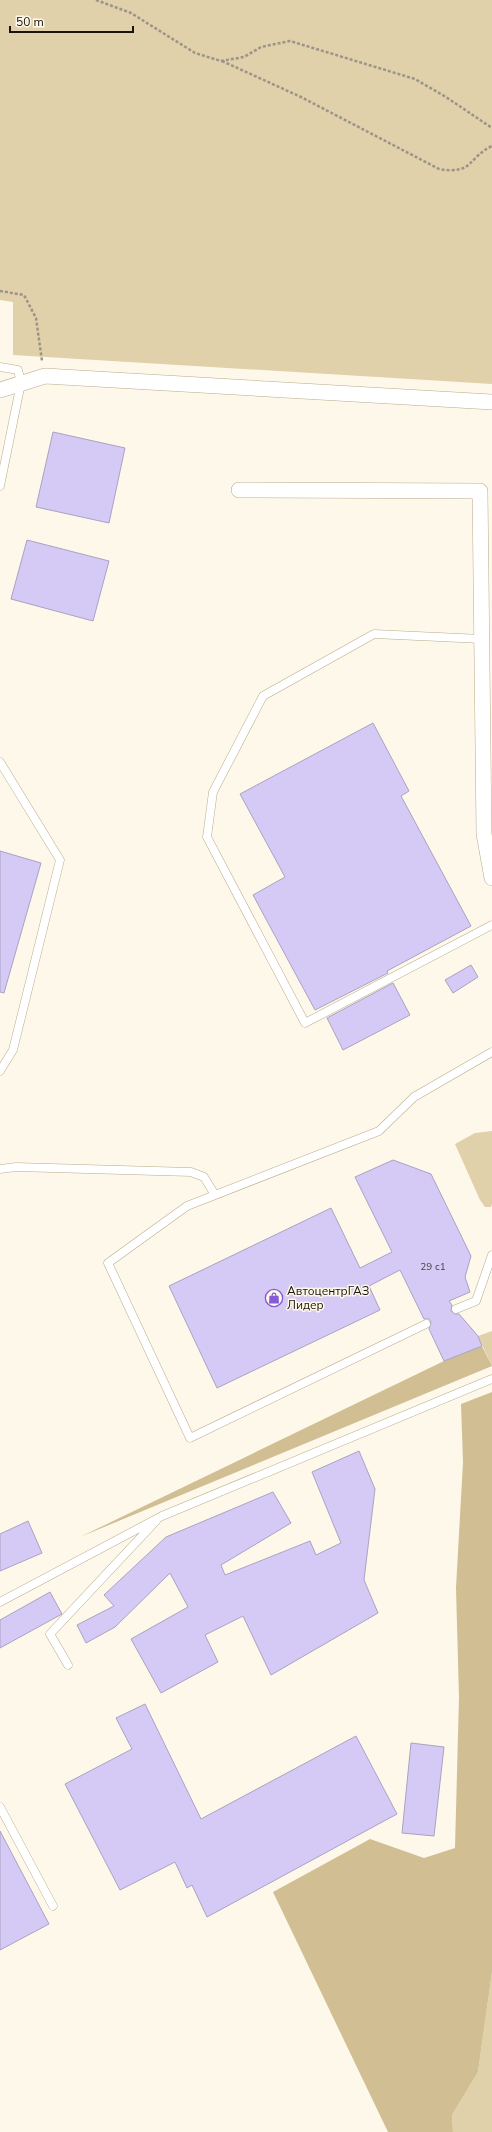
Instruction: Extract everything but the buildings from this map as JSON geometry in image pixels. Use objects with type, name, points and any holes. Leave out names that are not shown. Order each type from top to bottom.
[{"type":"street","points":[[0,390],[45,376],[492,402]]},
{"type":"street","points":[[239,490],[480,490],[484,834],[492,878]]},
{"type":"lane","points":[[0,367],[18,370],[21,383],[0,486]]},
{"type":"lane","points":[[482,639],[374,634],[264,696],[212,792],[207,837],[305,1023],[492,925]]},
{"type":"lane","points":[[0,762],[60,860],[13,1050],[0,1071]]},
{"type":"lane","points":[[426,1324],[190,1438],[108,1263],[187,1206],[379,1131],[414,1097],[492,1052]]},
{"type":"lane","points":[[0,1169],[16,1167],[191,1172],[204,1177],[215,1195]]},
{"type":"lane","points":[[456,1310],[476,1301],[492,1255]]},
{"type":"lane","points":[[0,1602],[162,1516],[492,1379]]},
{"type":"lane","points":[[68,1665],[50,1634],[162,1516]]},
{"type":"lane","points":[[0,1807],[53,1906]]},
{"type":"path","points":[[96,0],[131,13],[195,53],[221,60],[301,97],[439,169],[452,171],[468,167],[492,146]]},
{"type":"path","points":[[221,60],[244,57],[262,47],[290,41],[415,79],[446,97],[492,128]]},
{"type":"path","points":[[0,291],[24,296],[36,318],[45,376]]},
{"type":"shaded area","points":[[0,0],[492,0],[492,384],[13,355],[13,302],[0,300]]},
{"type":"shaded area","points":[[492,1131],[492,1204],[491,1207],[485,1207],[480,1200],[455,1144],[475,1133]]},
{"type":"shaded area","points":[[492,1331],[492,1366],[478,1336]]},
{"type":"shaded area","points":[[482,1346],[492,1366],[80,1537],[444,1361]]},
{"type":"shaded area","points":[[492,1392],[492,1972],[478,2072],[452,2115],[453,2132],[388,2132],[273,1892],[370,1839],[424,1858],[455,1848],[459,1697],[456,1588],[463,1462],[461,1404]]},
{"type":"shaded area","points":[[492,1972],[492,2132],[453,2132],[452,2115],[478,2072]]},
{"type":"place","name":"АвтоцентрГАЗ Лидер","points":[[274,1298]]}]
